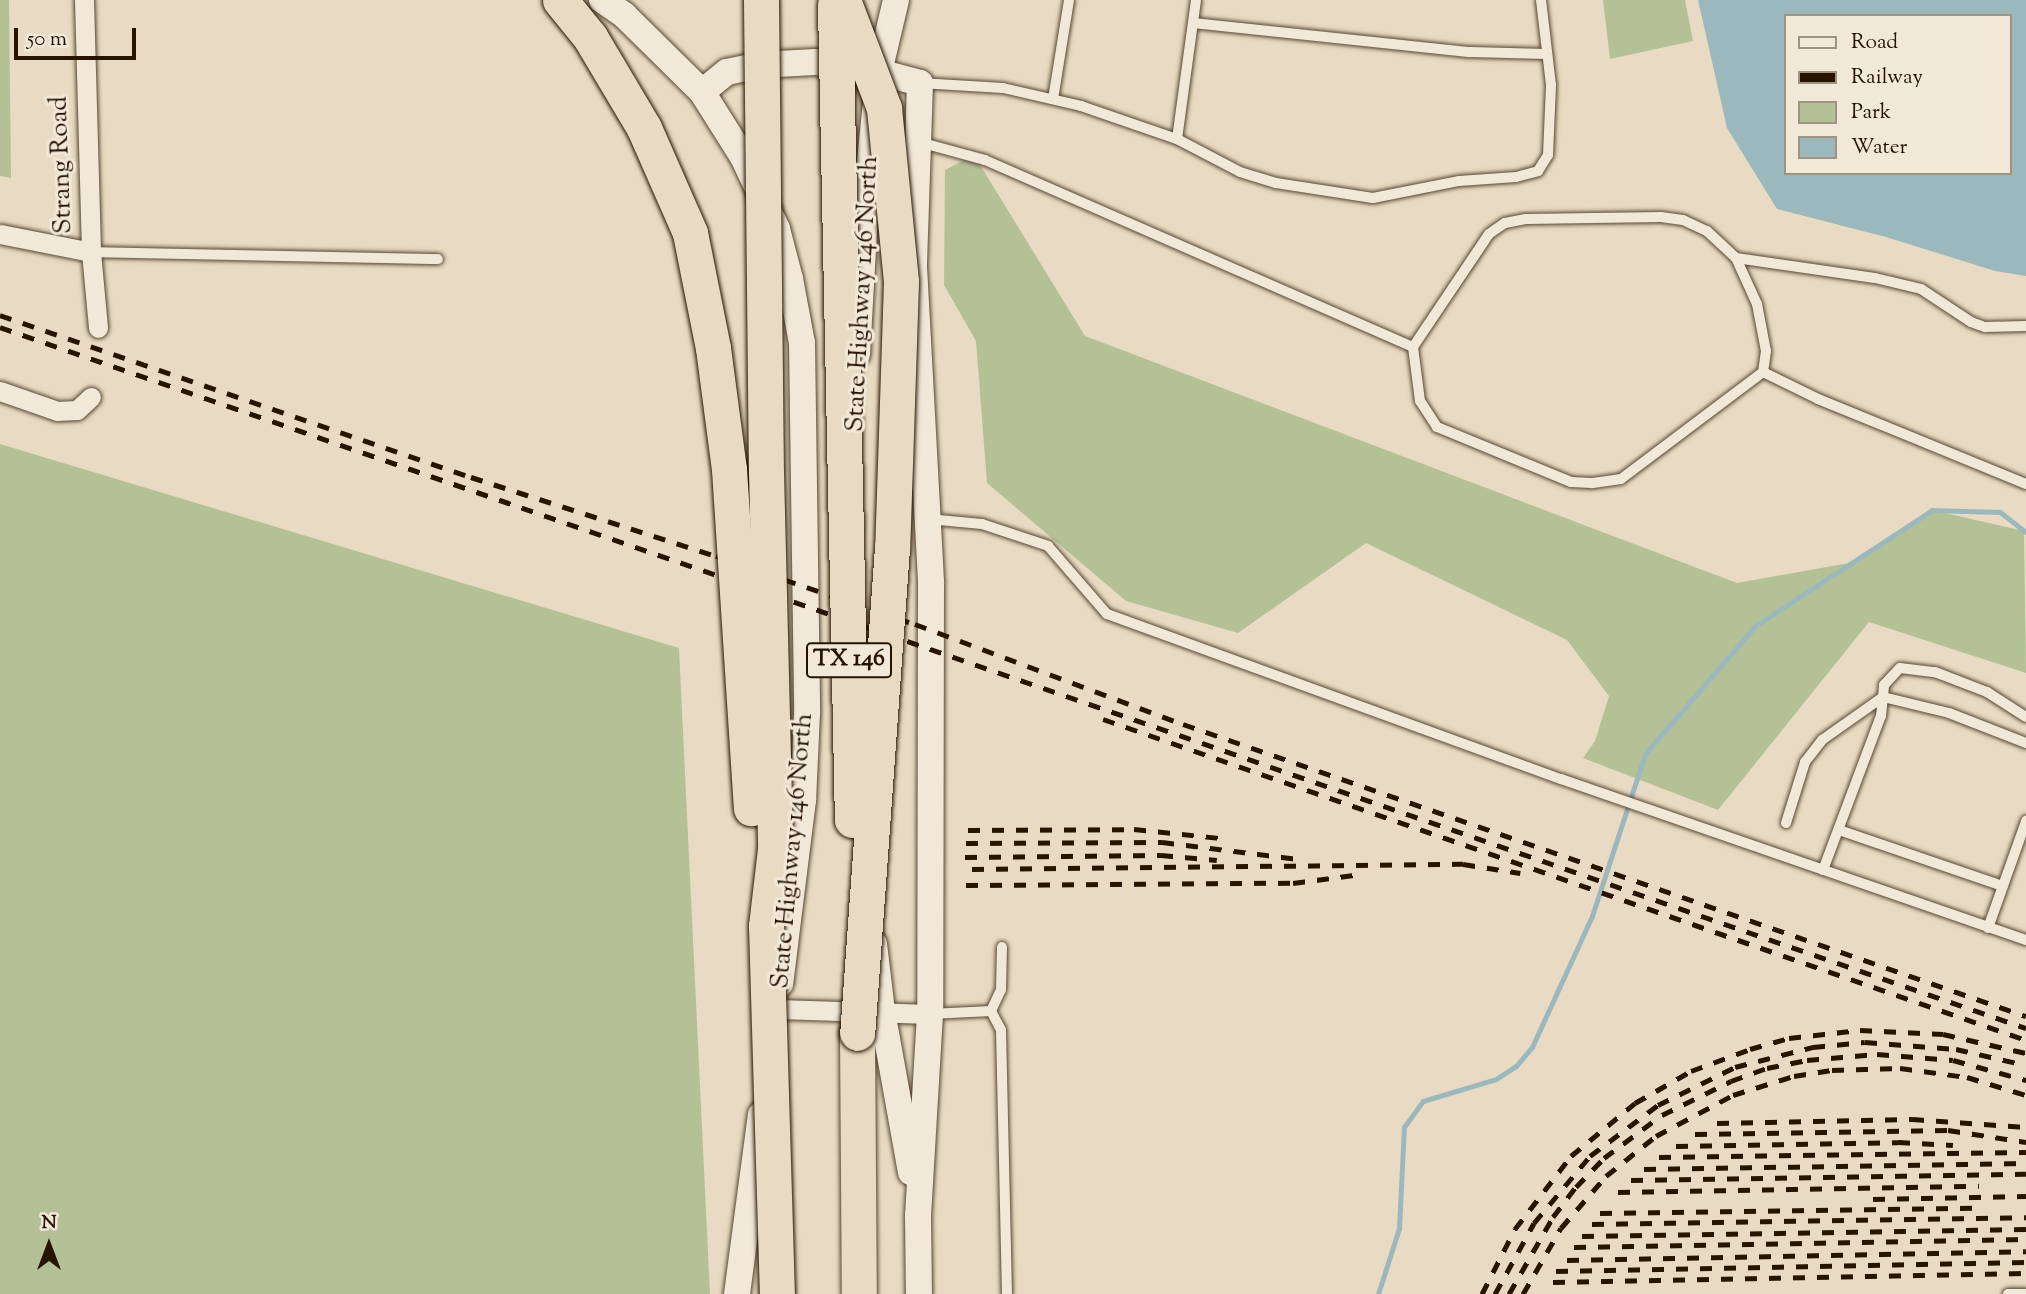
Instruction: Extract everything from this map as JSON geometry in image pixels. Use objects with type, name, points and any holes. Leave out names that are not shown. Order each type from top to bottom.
[{"type":"highway","points":[[560,0],[590,37],[644,128],[690,233],[713,348],[729,469],[747,718],[752,846],[766,926]]},
{"type":"highway","name":"TX 146","points":[[761,0],[766,472],[775,849],[766,926],[777,1294]]},
{"type":"highway","name":"TX 146","points":[[835,0],[869,1022],[859,1294]]},
{"type":"highway","points":[[843,0],[884,108],[901,282],[892,548],[869,1022]]},
{"type":"main road","name":"State Highway 146 North","points":[[602,0],[624,15],[702,92],[743,157],[777,229],[802,343],[807,713],[803,800],[778,1009],[746,1214],[737,1294]]},
{"type":"main road","name":"State Highway 146 North","points":[[896,0],[879,72],[866,200],[858,335],[850,733],[869,1022],[918,1215]]},
{"type":"main road","points":[[702,92],[727,72],[759,65],[815,62],[879,72],[920,83]]},
{"type":"main road","name":"State Highway 146 North","points":[[919,1294],[918,1215],[930,1014],[931,584],[914,267],[920,83]]},
{"type":"street","name":"Strang Road","points":[[84,0],[91,252],[98,328]]},
{"type":"street","points":[[0,234],[91,252]]},
{"type":"street","points":[[0,391],[57,411],[77,410],[91,397]]},
{"type":"street","points":[[778,1009],[869,1022],[930,1014]]},
{"type":"lane","points":[[1053,99],[1069,0]]},
{"type":"lane","points":[[1177,139],[1196,0]]},
{"type":"lane","points":[[920,83],[1003,88],[1081,106],[1177,139],[1252,176],[1276,183],[1373,198],[1459,181],[1516,177],[1538,171],[1548,155],[1551,85],[1541,0]]},
{"type":"lane","points":[[1193,23],[1470,52],[1548,54]]},
{"type":"lane","points":[[918,142],[985,160],[1413,347]]},
{"type":"lane","points":[[1661,217],[1683,220],[1707,231],[1735,258],[1757,304],[1766,351],[1763,372],[1621,480],[1572,482],[1437,427],[1420,401],[1413,347],[1489,234],[1505,223],[1526,219],[1661,217]]},
{"type":"lane","points":[[91,252],[438,259]]},
{"type":"lane","points":[[1735,258],[1875,278],[1921,289],[1971,322],[1985,327],[2026,326]]},
{"type":"lane","points":[[1763,372],[1818,399],[2026,484]]},
{"type":"lane","points":[[926,519],[982,524],[1048,546],[1107,614],[1561,779],[2026,940]]},
{"type":"lane","points":[[1823,870],[1881,716],[1884,685],[1900,668],[1912,667],[1935,672],[1987,692],[2026,717]]},
{"type":"lane","points":[[1786,823],[1805,762],[1822,740],[1883,697],[1949,713],[2026,743]]},
{"type":"lane","points":[[1988,928],[2026,821]]},
{"type":"lane","points":[[1839,830],[2003,887]]},
{"type":"lane","points":[[991,1011],[1001,990],[1002,947]]},
{"type":"lane","points":[[930,1014],[991,1011]]},
{"type":"lane","points":[[991,1011],[1001,1030],[1007,1294]]},
{"type":"lane","points":[[2008,1294],[2026,1294]]},
{"type":"green space","points":[[0,0],[9,0],[11,178],[0,176]]},
{"type":"green space","points":[[1603,0],[1685,0],[1693,41],[1610,59]]},
{"type":"green space","points":[[974,155],[1085,336],[1737,583],[1849,563],[1932,510],[2024,531],[2026,673],[1869,622],[1718,810],[1583,758],[1595,741],[1609,696],[1567,640],[1366,543],[1238,633],[1126,601],[987,483],[976,341],[944,285],[945,170]]},
{"type":"green space","points":[[0,444],[679,648],[710,1294],[0,1294]]},
{"type":"water","points":[[1698,0],[2026,0],[2026,276],[1995,271],[1886,237],[1777,209],[1727,128]]},
{"type":"waterway","points":[[1378,1294],[1399,1228],[1404,1127],[1423,1101],[1496,1079],[1516,1066],[1532,1047],[1592,916],[1645,754],[1755,626],[1932,510],[2000,512],[2026,532]]},
{"type":"railway","points":[[0,315],[471,477],[915,624],[1183,724],[2026,1016]]},
{"type":"railway","points":[[0,327],[2026,1028]]},
{"type":"railway","points":[[1103,719],[2026,1040]]},
{"type":"railway","points":[[968,830],[1134,829],[1219,838]]},
{"type":"railway","points":[[966,843],[1162,842],[1298,859]]},
{"type":"railway","points":[[965,857],[1161,855],[1217,860]]},
{"type":"railway","points":[[972,869],[1463,864],[1520,873]]},
{"type":"railway","points":[[966,885],[1293,883],[1361,874]]},
{"type":"railway","points":[[1482,1294],[1515,1229],[1571,1156],[1635,1103],[1691,1071],[1789,1038],[1860,1030],[1943,1034],[2026,1053]]},
{"type":"railway","points":[[1495,1294],[1534,1223],[1590,1156],[1658,1105],[1735,1067],[1813,1047],[1865,1042],[1956,1049],[2026,1065]]},
{"type":"railway","points":[[1509,1294],[1553,1217],[1576,1187],[1604,1158],[1662,1115],[1731,1081],[1767,1068],[1807,1060],[1877,1054],[1953,1060],[2026,1080]]},
{"type":"railway","points":[[1523,1294],[1561,1228],[1606,1176],[1656,1136],[1733,1095],[1794,1076],[1832,1070],[1900,1068],[1967,1077],[2026,1095]]},
{"type":"railway","points":[[1717,1123],[1912,1119],[2026,1127]]},
{"type":"railway","points":[[1695,1134],[1948,1130],[2026,1142]]},
{"type":"railway","points":[[1676,1146],[1898,1142],[1953,1145]]},
{"type":"railway","points":[[1659,1157],[2026,1152]]},
{"type":"railway","points":[[1644,1169],[2026,1163]]},
{"type":"railway","points":[[1631,1180],[2026,1174]]},
{"type":"railway","points":[[1618,1192],[1979,1186]]},
{"type":"railway","points":[[1873,1199],[2026,1196]]},
{"type":"railway","points":[[1600,1213],[1975,1208]]},
{"type":"railway","points":[[1592,1224],[2026,1217]]},
{"type":"railway","points":[[1582,1236],[2026,1229]]},
{"type":"railway","points":[[1574,1247],[2026,1239]]},
{"type":"railway","points":[[1567,1260],[2026,1251]]},
{"type":"railway","points":[[1556,1271],[2026,1262]]},
{"type":"railway","points":[[1553,1282],[2026,1273]]}]
